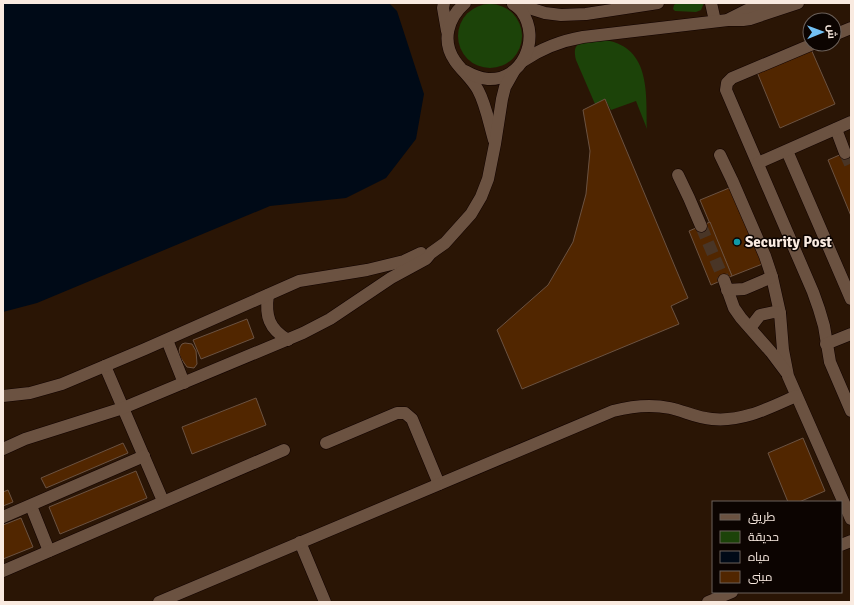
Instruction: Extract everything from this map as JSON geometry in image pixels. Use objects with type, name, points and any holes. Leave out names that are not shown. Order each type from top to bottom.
[{"type":"lane","points":[[447,36],[452,18],[465,3]]},
{"type":"lane","points":[[513,3],[545,13],[561,16],[586,14],[658,3]]},
{"type":"lane","points":[[513,3],[522,12],[528,24],[530,36],[528,49],[523,61]]},
{"type":"lane","points":[[711,3],[715,22]]},
{"type":"lane","points":[[728,20],[747,10],[772,3]]},
{"type":"lane","points":[[442,5],[449,49],[454,61],[475,77],[488,79],[502,77],[514,70],[523,61],[540,50],[566,40],[728,20],[750,19],[798,3]]},
{"type":"lane","points":[[802,49],[732,78],[727,83],[726,90],[813,292],[819,309],[827,353],[851,411]]},
{"type":"lane","points":[[464,70],[478,89],[484,103],[495,144]]},
{"type":"lane","points":[[3,449],[25,439],[123,408],[288,340],[321,324],[391,278],[426,259],[444,243],[471,214],[481,197],[488,179],[505,87],[514,70]]},
{"type":"lane","points":[[758,163],[851,122]]},
{"type":"lane","points":[[836,129],[845,153]]},
{"type":"lane","points":[[788,151],[851,300]]},
{"type":"lane","points":[[720,155],[772,276],[780,313],[783,350],[788,376],[851,519]]},
{"type":"lane","points":[[678,175],[701,226]]},
{"type":"lane","points":[[3,396],[44,390],[167,340],[288,285],[309,279],[367,270],[404,260],[422,253],[431,253]]},
{"type":"lane","points":[[772,276],[744,289],[726,285],[734,308],[771,352],[788,376]]},
{"type":"lane","points":[[268,295],[268,318],[278,334],[288,340]]},
{"type":"lane","points":[[750,328],[760,315],[774,312],[780,313]]},
{"type":"lane","points":[[826,344],[851,334]]},
{"type":"lane","points":[[167,340],[184,383]]},
{"type":"lane","points":[[105,366],[163,501]]},
{"type":"lane","points":[[159,602],[612,411],[627,407],[656,406],[671,408],[697,417],[727,419],[739,418],[754,414],[796,396]]},
{"type":"lane","points":[[326,443],[397,413],[405,413],[412,419],[439,484]]},
{"type":"lane","points":[[3,571],[284,450]]},
{"type":"lane","points":[[3,517],[144,456]]},
{"type":"lane","points":[[30,506],[49,551]]},
{"type":"lane","points":[[300,542],[325,602]]},
{"type":"lane","points":[[708,602],[730,593]]},
{"type":"green space","points":[[677,3],[704,3],[701,10],[696,12],[675,11],[673,9],[674,5]]},
{"type":"green space","points":[[484,4],[496,4],[513,13],[520,24],[522,36],[520,48],[513,59],[496,68],[484,68],[472,63],[463,54],[458,42],[458,30],[463,18],[472,9]]},
{"type":"green space","points":[[589,40],[610,41],[623,46],[633,54],[644,76],[647,103],[647,129],[636,101],[611,110],[605,99],[595,104],[575,55],[576,46]]},
{"type":"water","points":[[3,3],[389,3],[397,11],[424,94],[416,139],[386,178],[346,198],[270,206],[37,303],[3,312]]},
{"type":"building","points":[[804,52],[812,52],[835,104],[780,128],[757,72]]},
{"type":"building","points":[[605,99],[688,298],[671,306],[679,324],[522,389],[497,330],[548,285],[573,242],[586,194],[590,151],[583,110]]},
{"type":"building","points":[[851,150],[851,216],[828,160]]},
{"type":"building","name":"Security Post","points":[[734,186],[765,263],[732,276],[700,200]]},
{"type":"building","points":[[710,222],[732,276],[711,285],[689,231]]},
{"type":"building","points":[[247,319],[254,338],[201,359],[193,340]]},
{"type":"building","points":[[185,343],[192,344],[196,351],[197,364],[194,368],[187,367],[180,357],[180,347]]},
{"type":"building","points":[[256,398],[266,425],[192,454],[182,427]]},
{"type":"building","points":[[803,438],[825,491],[801,501],[788,501],[768,453]]},
{"type":"building","points":[[123,443],[128,453],[46,488],[41,478]]},
{"type":"building","points":[[136,471],[147,498],[60,534],[49,507]]},
{"type":"building","points":[[8,490],[13,502],[3,506],[3,492]]},
{"type":"building","points":[[21,518],[33,547],[3,559],[3,525]]},
{"type":"tunnel","points":[[845,153],[851,166]]},
{"type":"tunnel","points":[[701,226],[724,280]]},
{"type":"place","name":"Security Post","points":[[737,242]]}]
